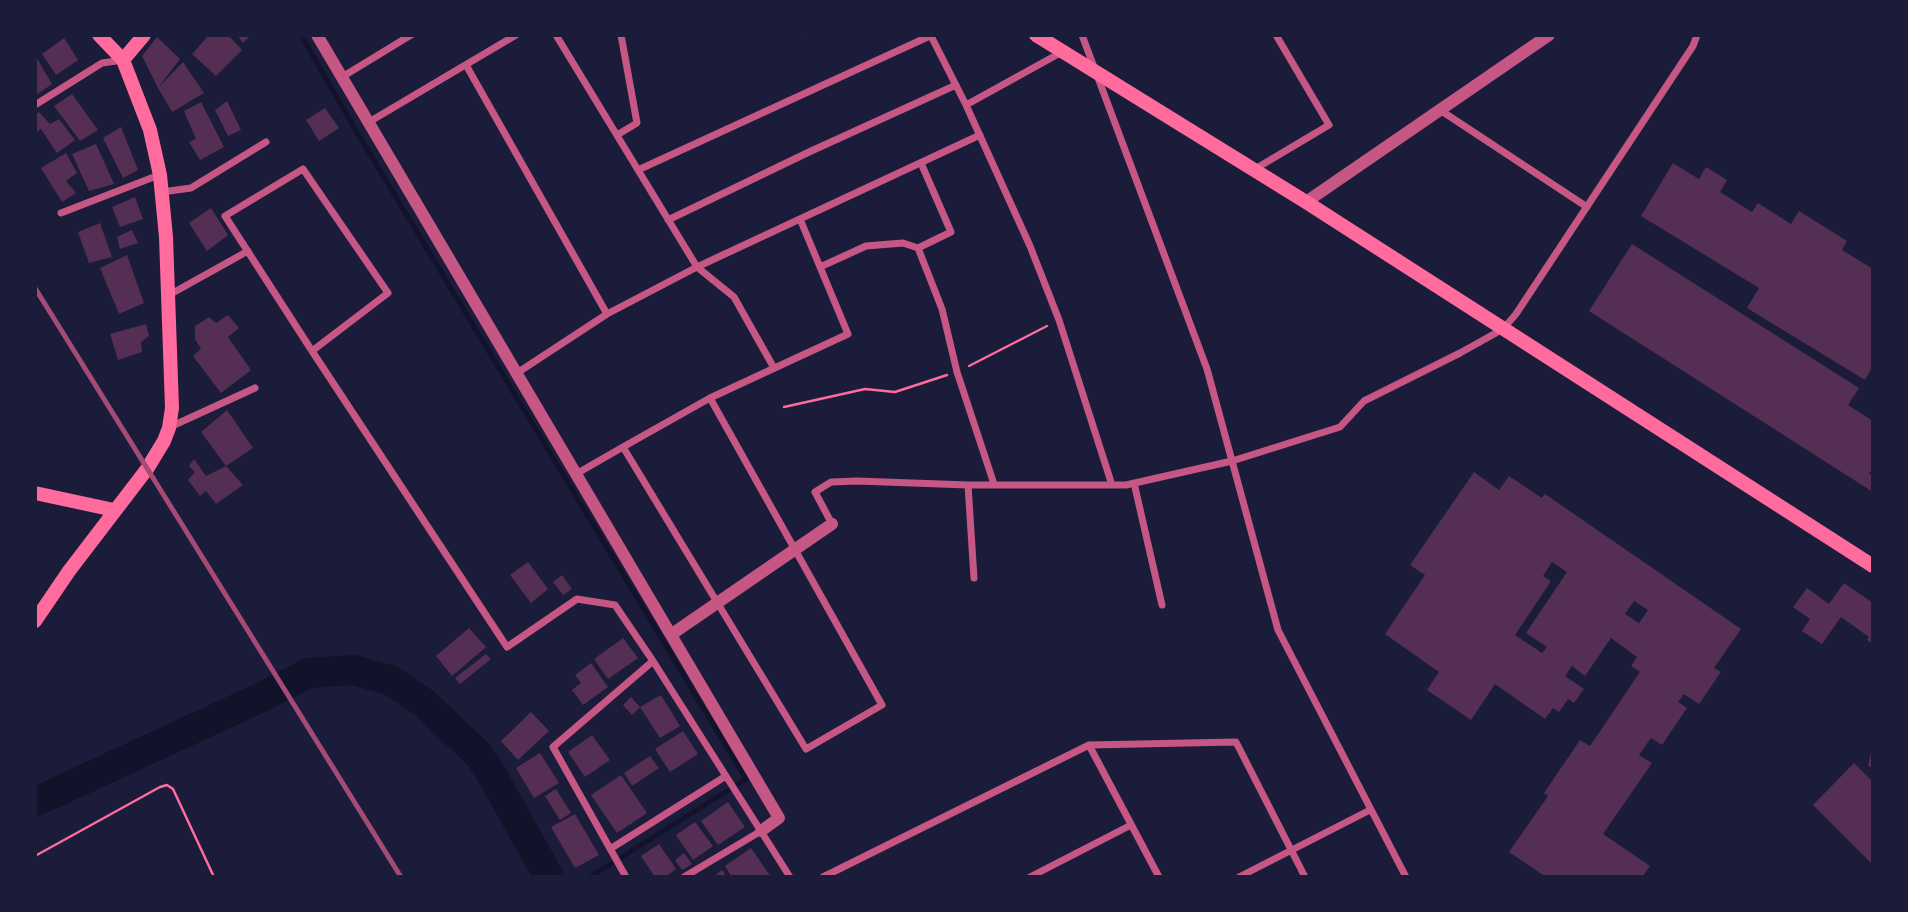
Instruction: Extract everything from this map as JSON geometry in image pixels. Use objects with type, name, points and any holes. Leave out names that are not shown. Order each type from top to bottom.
[{"type":"main road","points":[[35,621],[69,571],[147,469],[164,441],[172,408],[166,237],[160,175],[150,130],[123,60],[99,35]]},
{"type":"main road","points":[[123,60],[144,35]]},
{"type":"main road","points":[[1036,35],[1254,169],[1873,566]]},
{"type":"main road","points":[[35,493],[114,510]]},
{"type":"street","points":[[317,35],[779,818],[684,877]]},
{"type":"street","points":[[342,77],[411,35]]},
{"type":"street","points":[[369,122],[516,35]]},
{"type":"street","points":[[556,35],[697,267],[734,297],[774,368]]},
{"type":"street","points":[[617,135],[637,123],[621,35]]},
{"type":"street","points":[[1082,35],[1207,369],[1278,630],[1406,877]]},
{"type":"street","points":[[1254,169],[1329,125],[1276,35]]},
{"type":"street","points":[[1306,202],[1549,35]]},
{"type":"street","points":[[672,635],[832,524],[815,492],[831,482],[968,485],[1134,483],[1232,460],[1339,427],[1364,401],[1503,329],[1516,314],[1587,207],[1693,46],[1697,35]]},
{"type":"street","points":[[638,170],[932,36],[1030,246],[1059,320],[1112,485]]},
{"type":"street","points":[[966,105],[1062,52]]},
{"type":"street","points":[[35,105],[102,63],[123,60]]},
{"type":"street","points":[[466,65],[607,314]]},
{"type":"street","points":[[668,220],[956,85]]},
{"type":"street","points":[[1440,110],[1587,207]]},
{"type":"street","points":[[517,373],[607,314],[697,267],[980,135]]},
{"type":"street","points":[[162,192],[191,188],[266,142]]},
{"type":"street","points":[[820,267],[866,246],[903,243],[918,248],[951,232],[921,163]]},
{"type":"street","points":[[312,351],[388,293],[303,169],[225,216],[312,351],[507,647],[578,599],[615,605],[790,877]]},
{"type":"street","points":[[61,213],[160,175]]},
{"type":"street","points":[[576,474],[710,398],[848,334],[800,219]]},
{"type":"street","points":[[918,248],[942,309],[957,372],[994,484]]},
{"type":"street","points":[[168,295],[248,251]]},
{"type":"street","points":[[169,428],[255,388]]},
{"type":"street","points":[[623,447],[806,749],[882,705],[710,398]]},
{"type":"street","points":[[1134,483],[1162,605]]},
{"type":"street","points":[[968,485],[974,578]]},
{"type":"street","points":[[626,877],[553,747],[653,661]]},
{"type":"street","points":[[823,877],[1089,745],[1236,741],[1305,877]]},
{"type":"street","points":[[1089,745],[1159,877]]},
{"type":"street","points":[[610,849],[726,776]]},
{"type":"street","points":[[1239,877],[1370,810]]},
{"type":"street","points":[[1030,877],[1131,825]]},
{"type":"path","points":[[784,407],[865,389],[895,392],[957,372],[1059,320]]},
{"type":"path","points":[[35,856],[167,785],[173,789],[214,877]]},
{"type":"building","points":[[209,35],[228,35],[242,50],[216,76],[192,54]]},
{"type":"building","points":[[237,35],[251,35],[243,43]]},
{"type":"building","points":[[157,37],[180,59],[158,88],[142,56]]},
{"type":"building","points":[[64,38],[78,60],[56,75],[42,54]]},
{"type":"building","points":[[35,55],[52,84],[35,96]]},
{"type":"building","points":[[183,62],[204,93],[172,112],[158,88]]},
{"type":"building","points":[[72,94],[98,130],[80,141],[54,106]]},
{"type":"building","points":[[227,101],[241,130],[228,136],[215,110]]},
{"type":"building","points":[[201,102],[224,147],[200,160],[189,142],[196,139],[184,111]]},
{"type":"building","points":[[325,108],[339,128],[319,141],[306,120]]},
{"type":"building","points":[[39,112],[50,124],[59,119],[75,140],[57,153],[41,129],[35,133],[35,115]]},
{"type":"building","points":[[121,127],[138,170],[123,178],[103,138]]},
{"type":"building","points":[[96,144],[114,184],[89,191],[72,154]]},
{"type":"building","points":[[66,153],[77,173],[66,181],[76,193],[62,202],[41,168]]},
{"type":"building","points":[[1673,163],[1699,179],[1706,167],[1727,180],[1720,192],[1752,212],[1758,203],[1791,224],[1799,211],[1847,241],[1842,250],[1873,269],[1873,366],[1865,380],[1747,308],[1759,288],[1641,216]]},
{"type":"building","points":[[135,197],[143,219],[120,227],[112,207]]},
{"type":"building","points":[[211,208],[228,235],[207,251],[189,223]]},
{"type":"building","points":[[100,223],[112,257],[89,263],[78,232]]},
{"type":"building","points":[[132,230],[138,243],[120,249],[117,237]]},
{"type":"building","points":[[1632,244],[1859,388],[1848,405],[1873,421],[1873,467],[1869,474],[1873,476],[1873,492],[1589,311]]},
{"type":"building","points":[[127,255],[144,303],[119,314],[100,268]]},
{"type":"building","points":[[228,315],[239,328],[228,337],[251,370],[221,393],[193,356],[201,349],[195,339],[195,326],[209,317],[216,323]]},
{"type":"building","points":[[146,324],[149,336],[141,342],[142,352],[118,360],[110,334]]},
{"type":"building","points":[[227,410],[253,448],[226,466],[201,432]]},
{"type":"building","points":[[194,459],[206,476],[226,466],[243,485],[216,504],[206,491],[200,496],[188,480],[195,472],[189,466]]},
{"type":"building","points":[[1474,472],[1499,490],[1509,476],[1542,498],[1545,494],[1741,629],[1714,668],[1721,672],[1699,704],[1684,694],[1678,702],[1687,708],[1662,745],[1651,738],[1639,755],[1652,763],[1603,834],[1650,866],[1642,877],[1546,877],[1509,852],[1548,796],[1544,793],[1580,740],[1590,746],[1640,672],[1631,666],[1637,657],[1611,638],[1585,676],[1572,666],[1565,676],[1584,689],[1574,703],[1568,699],[1559,712],[1553,708],[1545,719],[1495,684],[1471,720],[1427,690],[1439,672],[1385,634],[1425,575],[1410,565]],"holes":[[[1552,562],[1567,572],[1526,633],[1547,647],[1542,653],[1515,635],[1551,581],[1543,576]],[[1634,601],[1648,610],[1639,623],[1625,614]]]},
{"type":"building","points":[[528,562],[548,589],[531,603],[510,575]]},
{"type":"building","points":[[562,575],[572,589],[563,595],[553,582]]},
{"type":"building","points":[[1844,583],[1873,603],[1873,644],[1867,640],[1869,637],[1841,617],[1822,644],[1802,631],[1810,619],[1793,607],[1807,588],[1829,604]]},
{"type":"building","points":[[469,628],[486,647],[452,676],[436,656]]},
{"type":"building","points":[[623,638],[638,658],[608,679],[594,659]]},
{"type":"building","points":[[486,654],[491,659],[460,684],[455,678]]},
{"type":"building","points":[[591,663],[608,687],[583,705],[572,690],[581,683],[575,675]]},
{"type":"building","points":[[661,695],[680,726],[660,738],[640,707]]},
{"type":"building","points":[[631,697],[640,707],[632,715],[623,705]]},
{"type":"building","points":[[531,712],[549,731],[518,760],[501,741]]},
{"type":"building","points":[[683,731],[698,754],[670,772],[655,749]]},
{"type":"building","points":[[592,735],[610,760],[585,777],[568,752]]},
{"type":"building","points":[[1873,748],[1873,768],[1868,766]]},
{"type":"building","points":[[540,753],[559,783],[534,798],[516,768]]},
{"type":"building","points":[[650,756],[659,768],[632,786],[624,773]]},
{"type":"building","points":[[1854,763],[1873,782],[1873,865],[1813,805]]},
{"type":"building","points":[[621,775],[647,813],[617,833],[591,795]]},
{"type":"building","points":[[556,789],[571,813],[560,820],[545,796]]},
{"type":"building","points":[[728,802],[745,827],[718,845],[701,821]]},
{"type":"building","points":[[575,814],[599,855],[575,868],[551,827]]},
{"type":"building","points":[[695,822],[713,846],[693,860],[676,835]]},
{"type":"building","points":[[659,844],[676,869],[665,877],[655,877],[641,856]]},
{"type":"building","points":[[751,848],[771,877],[732,877],[725,866]]},
{"type":"building","points":[[684,853],[692,864],[682,870],[675,860]]},
{"type":"building","points":[[722,870],[727,877],[713,877]]},
{"type":"waterway","points":[[301,35],[746,779],[590,877]]},
{"type":"waterway","points":[[35,802],[309,673],[353,670],[390,680],[424,703],[479,755],[549,877]]},
{"type":"railway","points":[[35,288],[401,877]]}]
